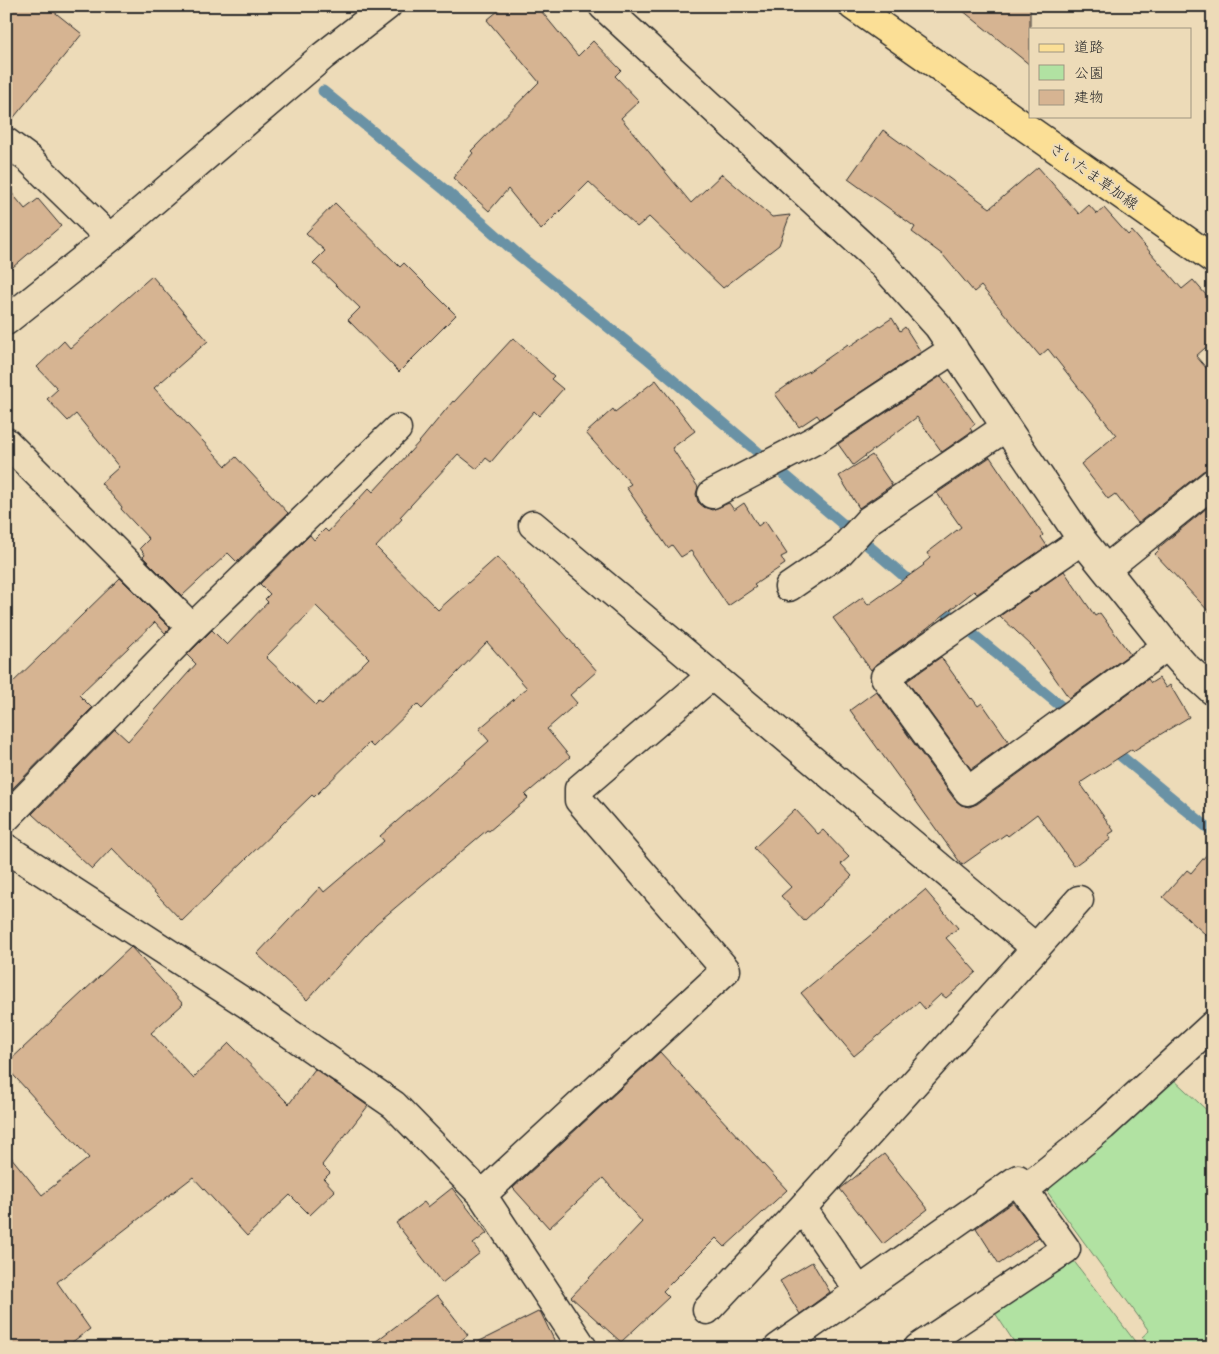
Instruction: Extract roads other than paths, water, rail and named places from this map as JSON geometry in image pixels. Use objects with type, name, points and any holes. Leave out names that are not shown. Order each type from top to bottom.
[{"type":"main road","name":"さいたま草加線","points":[[853,6],[1213,259]]},
{"type":"street","points":[[6,321],[110,238],[323,56],[387,6]]},
{"type":"street","points":[[603,6],[881,263],[938,326],[1082,540],[1167,646],[1185,666],[1213,691]]},
{"type":"street","points":[[6,142],[29,159],[110,238]]},
{"type":"street","points":[[712,494],[817,439],[954,349]]},
{"type":"street","points":[[788,587],[840,552],[869,520],[1006,427]]},
{"type":"street","points":[[6,818],[192,628],[397,429]]},
{"type":"street","points":[[6,442],[192,628]]},
{"type":"street","points":[[1106,569],[1213,483]]},
{"type":"street","points":[[533,525],[1036,948]]},
{"type":"street","points":[[1082,540],[885,677],[968,790],[1167,646]]},
{"type":"street","points":[[482,1195],[726,970],[579,800],[579,789],[712,676]]},
{"type":"street","points":[[6,848],[247,1004],[394,1105],[482,1195],[583,1348]]},
{"type":"street","points":[[707,1310],[802,1208],[1079,900]]},
{"type":"street","points":[[1024,1190],[1103,1126],[1213,1025]]},
{"type":"street","points":[[778,1348],[1018,1178],[1024,1190],[1066,1249],[918,1348]]},
{"type":"street","points":[[802,1208],[859,1291]]},
{"type":"waterway","points":[[323,91],[445,190],[521,257],[648,359],[917,587]]},
{"type":"waterway","points":[[936,604],[1096,735]]},
{"type":"waterway","points":[[1110,747],[1213,832]]}]
